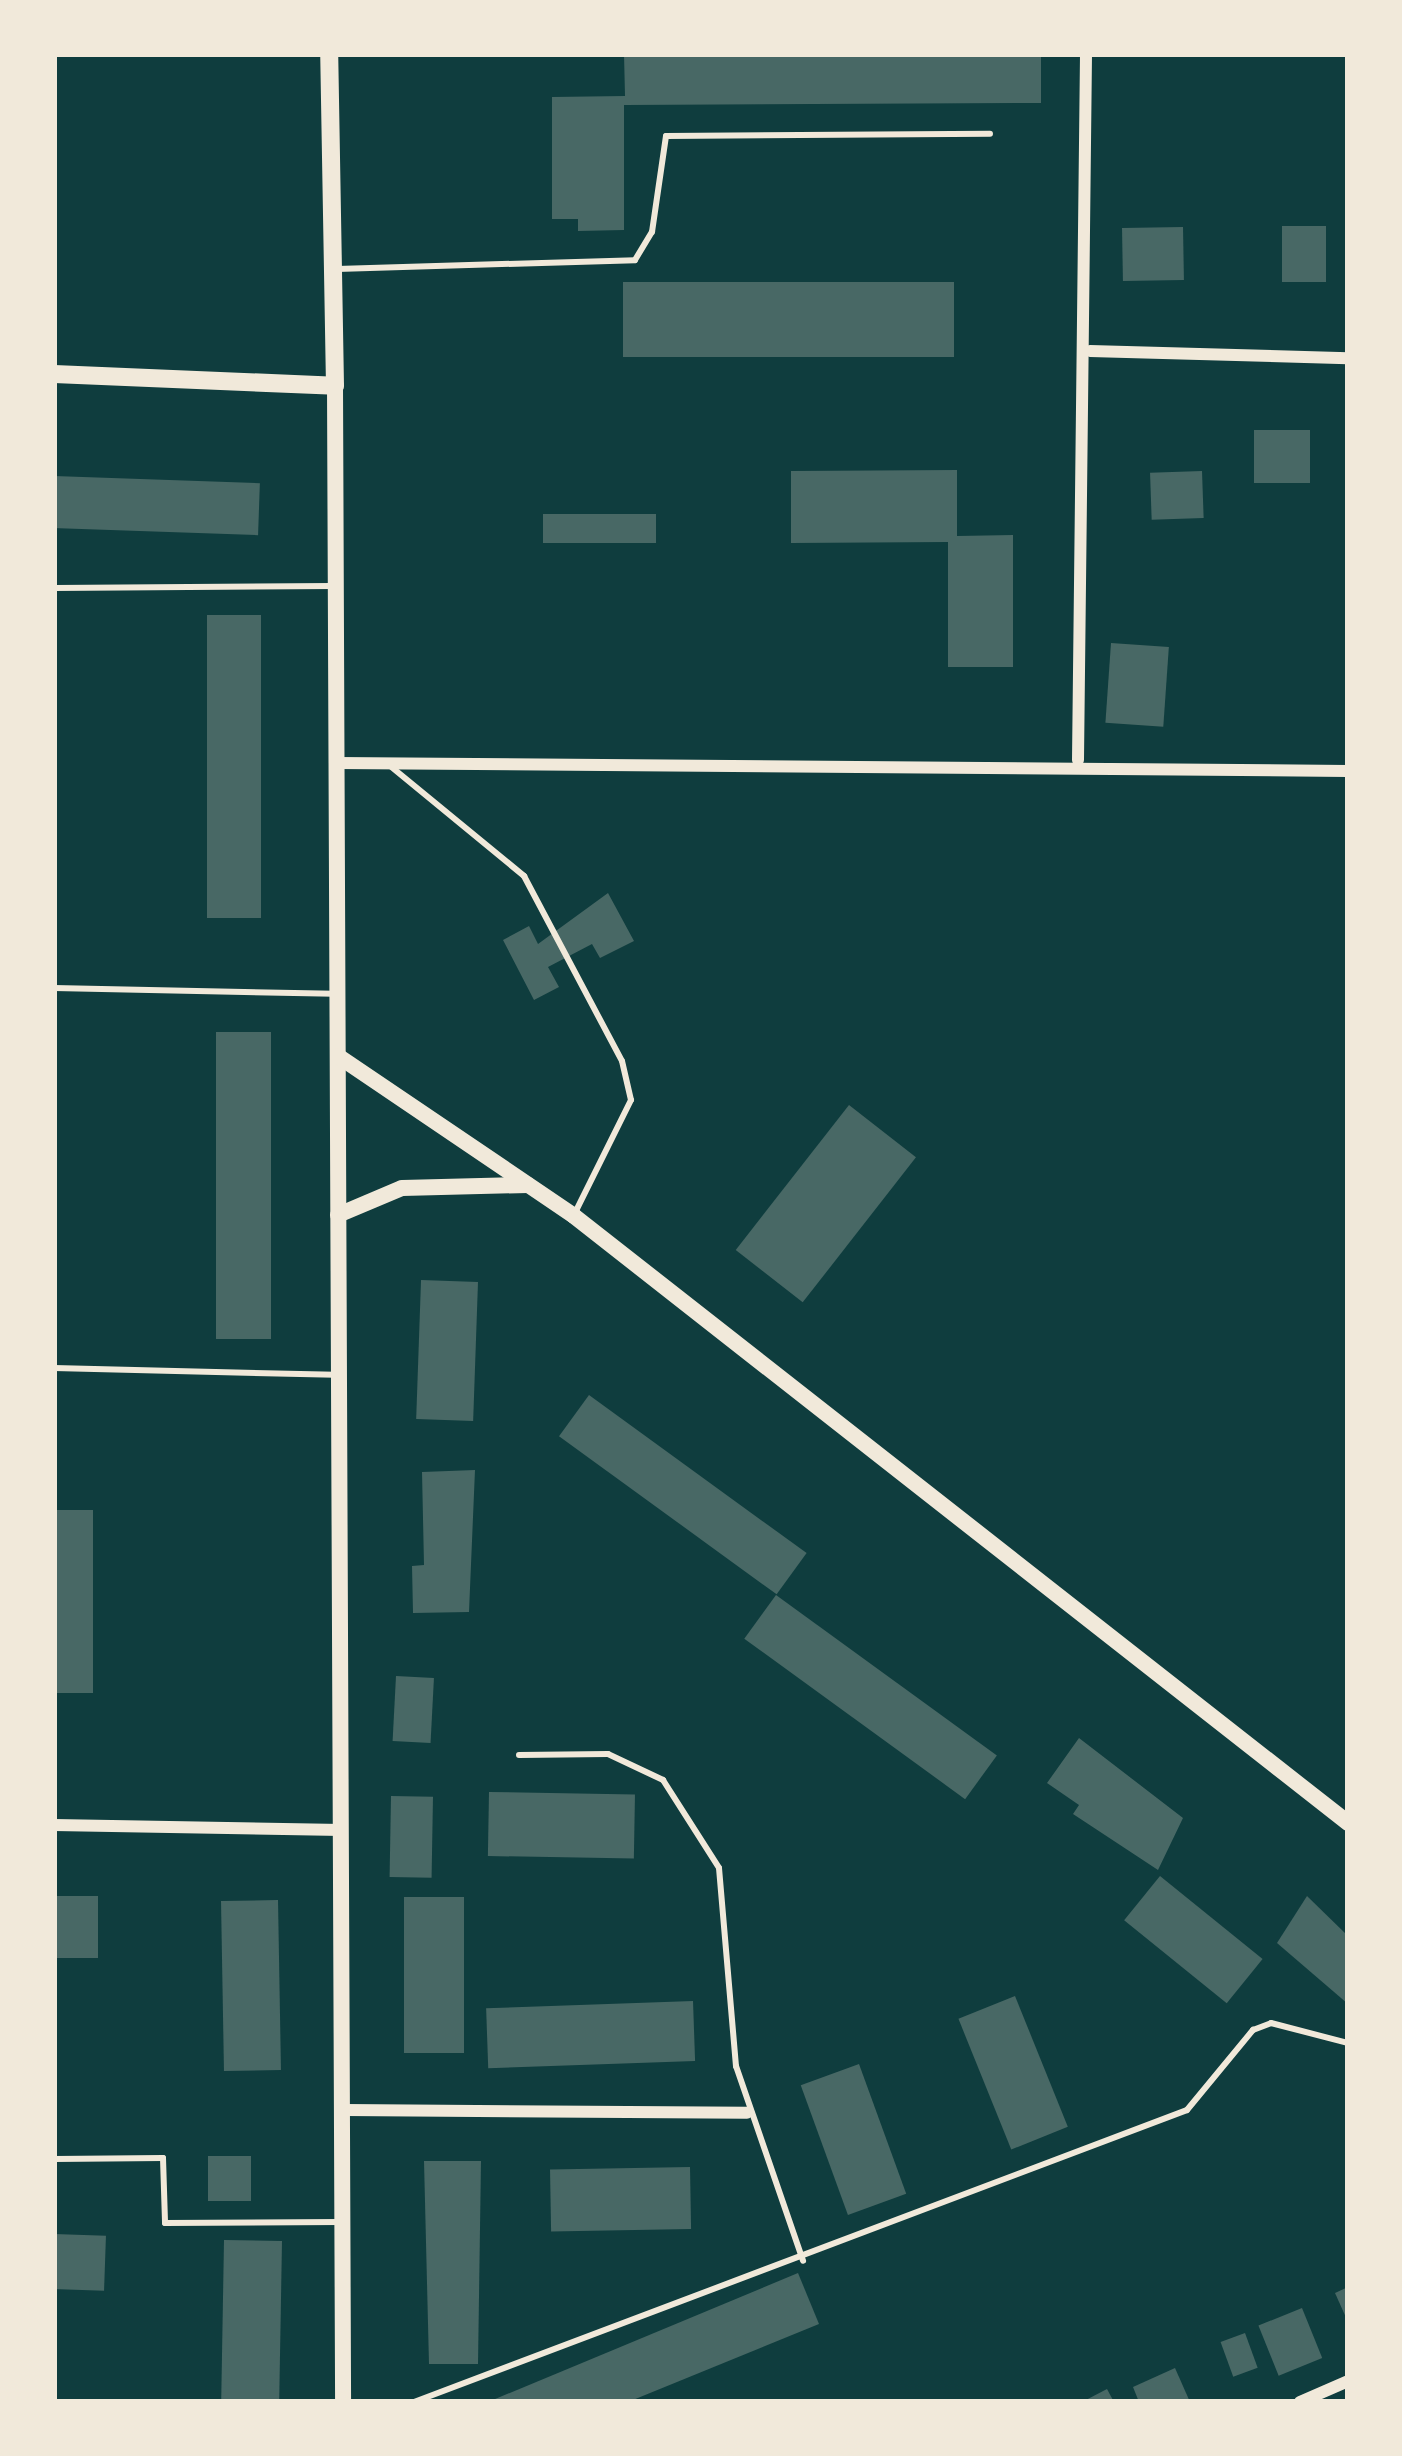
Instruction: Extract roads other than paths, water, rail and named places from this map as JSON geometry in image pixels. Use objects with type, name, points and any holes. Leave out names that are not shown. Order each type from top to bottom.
[{"type":"main road","points":[[54,374],[335,386],[329,54]]},
{"type":"street","points":[[1078,760],[1090,351],[1086,54]]},
{"type":"street","points":[[1090,351],[1348,358]]},
{"type":"street","points":[[335,386],[343,2402]]},
{"type":"street","points":[[337,763],[1078,760],[1348,771]]},
{"type":"street","points":[[338,1056],[574,1216],[1348,1822]]},
{"type":"street","points":[[338,1215],[402,1188],[528,1185]]},
{"type":"street","points":[[54,1825],[341,1830]]},
{"type":"street","points":[[345,2110],[747,2113]]},
{"type":"street","points":[[1300,2402],[1348,2381]]},
{"type":"lane","points":[[333,269],[634,260],[652,232],[666,136],[990,134]]},
{"type":"lane","points":[[54,588],[337,586]]},
{"type":"lane","points":[[386,762],[524,876],[622,1060],[626,1118],[574,1216]]},
{"type":"lane","points":[[54,988],[338,994]]},
{"type":"lane","points":[[54,1368],[339,1375]]},
{"type":"lane","points":[[519,1755],[608,1754],[663,1780],[719,1868],[747,2113],[802,2261]]},
{"type":"lane","points":[[414,2402],[802,2261],[1187,2110],[1253,2030],[1271,2024],[1348,2043]]},
{"type":"lane","points":[[54,2159],[164,2158],[165,2223],[344,2222]]}]
